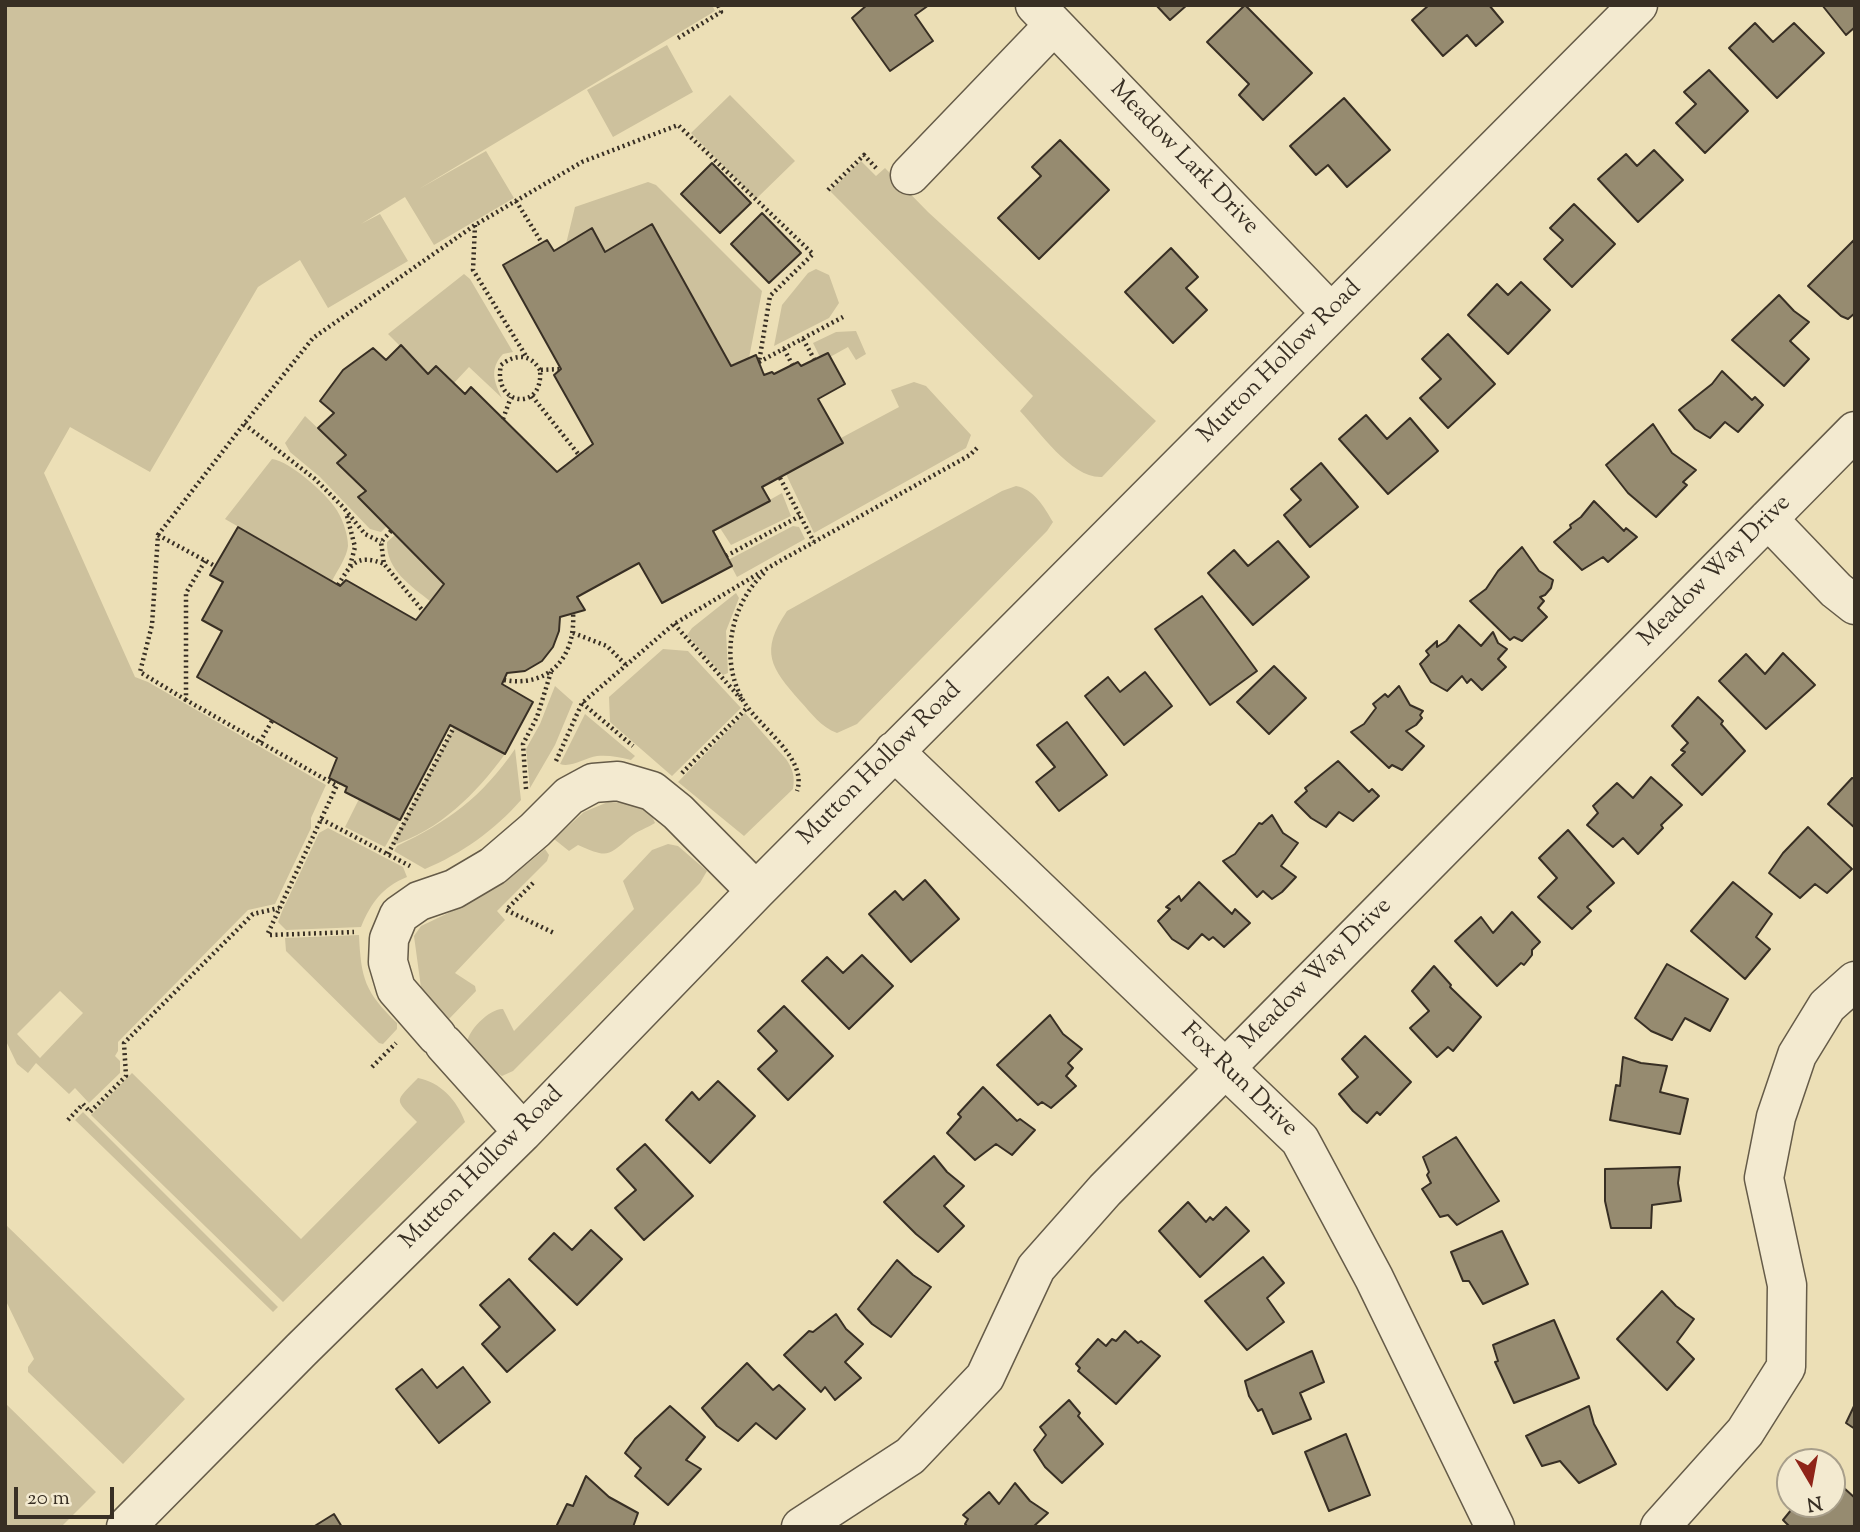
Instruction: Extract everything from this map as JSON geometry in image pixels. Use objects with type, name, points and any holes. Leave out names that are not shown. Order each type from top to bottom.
[{"type":"street","name":"Mutton Hollow Road","points":[[126,1527],[523,1132],[894,751],[1638,5]]},
{"type":"street","name":"Meadow Lark Drive","points":[[1044,15],[1331,313]]},
{"type":"street","points":[[893,172],[1044,15]]},
{"type":"street","name":"Meadow Way Drive","points":[[801,1527],[910,1456],[985,1377],[1036,1268],[1105,1190],[1855,431]]},
{"type":"street","points":[[1768,519],[1836,590],[1855,606]]},
{"type":"street","name":"Fox Run Drive","points":[[894,751],[1300,1140],[1374,1278],[1495,1527]]},
{"type":"street","points":[[523,1132],[428,1039],[396,989],[388,962],[389,939],[399,915],[419,901],[454,889],[493,866],[569,796],[593,783],[618,781],[652,791],[678,812],[756,891]]},
{"type":"street","points":[[1660,1527],[1745,1432],[1786,1367],[1787,1285],[1764,1178],[1776,1117],[1797,1055],[1827,1006],[1855,981]]},
{"type":"path","points":[[678,38],[721,12],[718,5]]},
{"type":"path","points":[[356,932],[269,934],[338,784],[140,672],[152,625],[159,535],[244,424],[313,338],[475,225],[582,162],[678,125],[813,254],[770,296],[759,362],[843,317]]},
{"type":"path","points":[[828,190],[864,155],[893,172]]},
{"type":"path","points":[[516,201],[541,243]]},
{"type":"path","points":[[475,225],[473,270],[526,356],[535,362],[540,370],[538,388],[532,396],[521,400],[512,397],[503,389],[499,376],[501,365],[510,358],[526,356]]},
{"type":"path","points":[[803,339],[814,359]]},
{"type":"path","points":[[784,349],[792,364]]},
{"type":"path","points":[[540,370],[561,369]]},
{"type":"path","points":[[532,396],[579,455]]},
{"type":"path","points":[[503,419],[512,397]]},
{"type":"path","points":[[244,424],[315,479],[344,507],[365,534],[381,542]]},
{"type":"path","points":[[551,770],[582,703],[674,624],[778,562],[970,455],[979,446]]},
{"type":"path","points":[[780,478],[814,542]]},
{"type":"path","points":[[338,585],[350,566],[355,547],[354,535],[344,507]]},
{"type":"path","points":[[726,556],[800,516]]},
{"type":"path","points":[[381,542],[391,531]]},
{"type":"path","points":[[159,535],[215,566]]},
{"type":"path","points":[[381,542],[384,564],[423,611]]},
{"type":"path","points":[[350,566],[367,559],[384,564]]},
{"type":"path","points":[[186,700],[186,593],[205,561]]},
{"type":"path","points":[[746,705],[735,681],[731,631],[738,609],[748,591],[778,562]]},
{"type":"path","points":[[526,792],[523,744],[537,718],[551,672],[567,652],[573,633],[573,613]]},
{"type":"path","points":[[674,624],[794,761],[800,776],[797,791]]},
{"type":"path","points":[[573,633],[607,646],[626,665]]},
{"type":"path","points":[[504,680],[533,681],[551,672]]},
{"type":"path","points":[[582,703],[643,755]]},
{"type":"path","points":[[674,781],[746,705]]},
{"type":"path","points":[[260,742],[272,720]]},
{"type":"path","points":[[388,853],[453,727]]},
{"type":"path","points":[[321,819],[388,853],[413,870]]},
{"type":"path","points":[[68,1120],[83,1104],[90,1112],[126,1076],[124,1043],[253,914],[279,908]]},
{"type":"path","points":[[506,911],[554,933]]},
{"type":"path","points":[[372,1067],[428,1039]]},
{"type":"shaded area","points":[[5,5],[712,5],[715,11],[419,189],[486,151],[514,198],[434,245],[405,197],[361,224],[380,214],[408,261],[328,308],[300,260],[258,287],[150,472],[70,427],[44,473],[135,677],[326,785],[311,818],[311,828],[275,904],[248,910],[118,1042],[115,1056],[120,1061],[120,1073],[89,1103],[75,1088],[69,1094],[36,1063],[28,1073],[17,1064],[5,1039]],"holes":[[[60,991],[83,1013],[40,1058],[17,1034]]]},
{"type":"shaded area","points":[[667,45],[693,92],[613,137],[587,90]]},
{"type":"shaded area","points":[[730,95],[795,161],[756,199],[691,133]]},
{"type":"shaded area","points":[[861,161],[876,176],[885,168],[928,212],[1156,421],[1102,477],[1091,476],[1079,470],[1057,452],[1020,411],[1033,396],[830,191]]},
{"type":"shaded area","points":[[648,182],[656,185],[762,291],[749,358],[731,366],[652,225],[605,252],[592,228],[566,244],[575,207]]},
{"type":"shaded area","points":[[816,269],[829,275],[839,303],[829,318],[774,346],[782,305],[808,273]]},
{"type":"shaded area","points":[[464,274],[470,279],[513,352],[503,354],[494,370],[502,398],[469,367],[454,383],[437,366],[428,374],[388,334]]},
{"type":"shaded area","points":[[856,331],[866,354],[856,360],[848,347],[830,357],[827,353],[820,357],[813,343],[836,332]]},
{"type":"shaded area","points":[[914,382],[926,386],[971,435],[966,448],[814,533],[786,474],[843,443],[841,438],[899,407],[891,390]]},
{"type":"shaded area","points":[[305,416],[346,455],[366,491],[358,497],[387,526],[381,532],[370,529],[320,477],[290,452],[285,443]]},
{"type":"shaded area","points":[[272,459],[289,466],[309,481],[335,507],[341,518],[348,546],[332,581],[225,519]]},
{"type":"shaded area","points":[[1016,486],[1028,491],[1042,505],[1053,522],[1047,531],[857,724],[837,733],[821,724],[782,679],[772,659],[773,638],[787,611],[1002,491]]},
{"type":"shaded area","points":[[782,493],[791,516],[731,545],[720,528]]},
{"type":"shaded area","points":[[793,526],[799,527],[805,539],[737,577],[728,560]]},
{"type":"shaded area","points":[[395,535],[444,584],[430,601],[395,569],[387,542]]},
{"type":"shaded area","points":[[736,593],[739,598],[726,631],[728,673],[723,675],[687,635]]},
{"type":"shaded area","points":[[663,649],[688,651],[741,708],[672,776],[610,722],[609,697]]},
{"type":"shaded area","points":[[555,686],[573,702],[555,745],[530,788],[526,749],[540,724]]},
{"type":"shaded area","points":[[745,713],[786,759],[794,781],[793,789],[744,836],[678,782]]},
{"type":"shaded area","points":[[585,714],[635,756],[631,760],[597,756],[573,764],[560,764]]},
{"type":"shaded area","points":[[454,727],[505,754],[482,783],[456,809],[425,830],[391,846]]},
{"type":"shaded area","points":[[515,749],[521,800],[489,831],[452,856],[425,869],[394,851],[397,846],[433,827],[463,806],[490,781]]},
{"type":"shaded area","points":[[359,799],[400,820],[385,847],[345,827]]},
{"type":"shaded area","points":[[608,802],[629,804],[642,809],[655,823],[607,853],[578,845],[569,851],[554,839],[584,812]]},
{"type":"shaded area","points":[[328,828],[403,867],[407,877],[378,897],[361,927],[286,930],[278,922],[283,909],[319,833]]},
{"type":"shaded area","points":[[668,844],[678,846],[707,871],[700,883],[513,1071],[502,1076],[493,1070],[467,1044],[475,1027],[492,1012],[503,1009],[514,1031],[634,909],[623,881],[652,850]]},
{"type":"shaded area","points":[[545,849],[549,855],[547,861],[497,911],[505,920],[455,973],[475,986],[476,991],[448,1020],[422,995],[414,936],[421,926],[486,892]]},
{"type":"shaded area","points":[[359,935],[361,963],[367,984],[371,993],[397,1023],[397,1029],[383,1044],[286,951],[285,938]]},
{"type":"shaded area","points":[[132,1073],[301,1239],[417,1122],[404,1109],[400,1100],[418,1078],[434,1083],[447,1093],[465,1122],[283,1302],[91,1115]]},
{"type":"shaded area","points":[[83,1112],[278,1307],[273,1312],[75,1120]]},
{"type":"shaded area","points":[[5,1224],[185,1399],[123,1464],[28,1372],[34,1359],[5,1299]]},
{"type":"shaded area","points":[[5,1403],[96,1492],[61,1527],[5,1527]]},
{"type":"building","points":[[867,5],[929,5],[915,15],[933,41],[890,71],[852,18]]},
{"type":"building","points":[[1156,5],[1187,5],[1170,20]]},
{"type":"building","points":[[1245,5],[1312,73],[1263,120],[1239,95],[1249,84],[1207,42]]},
{"type":"building","points":[[1429,5],[1489,5],[1503,22],[1476,46],[1467,35],[1443,56],[1412,20]]},
{"type":"building","points":[[1822,5],[1855,5],[1855,27],[1846,35]]},
{"type":"building","points":[[1755,23],[1773,42],[1794,23],[1824,53],[1777,98],[1729,48]]},
{"type":"building","points":[[1709,70],[1748,111],[1705,153],[1676,123],[1696,104],[1684,92]]},
{"type":"building","points":[[1344,98],[1390,150],[1347,187],[1328,165],[1316,175],[1290,146]]},
{"type":"building","points":[[1060,140],[1109,190],[1039,259],[998,218],[1041,176],[1032,167]]},
{"type":"building","points":[[1654,150],[1683,180],[1638,222],[1598,179],[1626,154],[1637,166]]},
{"type":"building","points":[[712,163],[751,203],[720,233],[681,194]]},
{"type":"building","points":[[1574,204],[1615,244],[1572,287],[1544,259],[1563,240],[1550,228]]},
{"type":"building","points":[[762,213],[801,253],[769,283],[731,244]]},
{"type":"building","points":[[652,224],[731,366],[756,355],[764,375],[772,372],[774,374],[798,362],[801,366],[828,353],[845,384],[818,399],[843,443],[762,487],[770,501],[713,531],[732,566],[662,603],[639,563],[577,597],[585,610],[560,617],[559,631],[553,647],[542,661],[525,671],[507,673],[502,684],[533,702],[505,754],[450,725],[400,820],[345,792],[347,787],[329,778],[337,758],[197,677],[222,631],[202,620],[223,582],[210,575],[238,527],[340,586],[346,580],[416,620],[444,584],[358,497],[366,491],[337,463],[346,455],[318,428],[334,413],[320,401],[343,370],[373,348],[386,360],[401,345],[428,374],[436,366],[465,394],[471,387],[557,472],[593,444],[554,375],[561,369],[503,265],[547,240],[554,251],[592,228],[605,252]]},
{"type":"building","points":[[1854,240],[1855,313],[1848,319],[1841,316],[1808,286]]},
{"type":"building","points":[[1171,248],[1198,277],[1186,288],[1207,310],[1173,343],[1125,292]]},
{"type":"building","points":[[1521,282],[1550,310],[1508,354],[1468,315],[1497,284],[1508,295]]},
{"type":"building","points":[[1779,295],[1809,322],[1790,341],[1809,359],[1784,386],[1732,340]]},
{"type":"building","points":[[1448,334],[1495,384],[1448,428],[1420,398],[1441,379],[1422,359]]},
{"type":"building","points":[[1722,371],[1752,400],[1755,397],[1763,405],[1738,432],[1725,422],[1710,438],[1695,429],[1679,410],[1712,384]]},
{"type":"building","points":[[1366,415],[1387,439],[1410,418],[1438,451],[1388,494],[1339,439]]},
{"type":"building","points":[[1653,424],[1672,453],[1696,470],[1683,482],[1687,485],[1656,517],[1628,493],[1606,465]]},
{"type":"building","points":[[1321,463],[1358,507],[1310,547],[1284,515],[1301,500],[1291,489]]},
{"type":"building","points":[[1594,501],[1624,531],[1626,528],[1637,537],[1608,562],[1603,557],[1582,570],[1554,542],[1571,528],[1570,525],[1581,517]]},
{"type":"building","points":[[1278,541],[1309,577],[1253,625],[1208,573],[1234,550],[1248,566]]},
{"type":"building","points":[[1522,547],[1539,571],[1553,580],[1551,588],[1540,597],[1544,601],[1538,608],[1547,617],[1522,641],[1514,637],[1510,640],[1470,601],[1486,589],[1498,571]]},
{"type":"building","points":[[1202,596],[1257,671],[1210,705],[1155,629]]},
{"type":"building","points":[[1459,625],[1481,646],[1493,632],[1498,643],[1507,649],[1498,659],[1506,667],[1482,690],[1471,679],[1467,683],[1462,676],[1447,691],[1431,682],[1420,664],[1429,655],[1426,651],[1437,641],[1437,647],[1446,641]]},
{"type":"building","points":[[1783,653],[1815,685],[1766,729],[1719,681],[1746,654],[1765,674]]},
{"type":"building","points":[[1274,666],[1306,698],[1269,734],[1237,702]]},
{"type":"building","points":[[1145,672],[1172,706],[1124,745],[1085,696],[1108,677],[1120,692]]},
{"type":"building","points":[[1399,686],[1410,705],[1423,711],[1420,715],[1422,718],[1406,731],[1424,746],[1402,770],[1392,765],[1389,768],[1351,732],[1364,724],[1376,708],[1373,704],[1385,694],[1388,697]]},
{"type":"building","points":[[1698,697],[1723,721],[1721,724],[1745,751],[1702,795],[1672,765],[1685,752],[1681,750],[1688,743],[1672,726]]},
{"type":"building","points":[[1067,722],[1107,775],[1059,811],[1036,782],[1055,767],[1037,745]]},
{"type":"building","points":[[1338,761],[1369,792],[1372,789],[1379,796],[1353,821],[1339,812],[1326,827],[1311,818],[1295,802],[1307,791],[1305,788]]},
{"type":"building","points":[[1651,777],[1682,805],[1661,825],[1663,828],[1638,854],[1623,838],[1613,847],[1587,825],[1598,813],[1593,806],[1617,783],[1633,798]]},
{"type":"building","points":[[1852,778],[1855,779],[1855,828],[1828,804]]},
{"type":"building","points":[[1272,815],[1283,833],[1298,843],[1281,866],[1296,877],[1272,899],[1263,891],[1257,897],[1223,861],[1235,854],[1259,823],[1262,824]]},
{"type":"building","points":[[1808,827],[1852,869],[1827,893],[1815,884],[1800,898],[1769,873],[1783,853]]},
{"type":"building","points":[[1568,830],[1614,883],[1587,907],[1591,911],[1572,929],[1538,897],[1557,878],[1539,858]]},
{"type":"building","points":[[925,880],[959,919],[911,962],[869,914],[895,891],[903,900]]},
{"type":"building","points":[[1199,882],[1232,914],[1235,909],[1250,923],[1224,947],[1213,937],[1209,940],[1202,934],[1188,949],[1172,939],[1158,921],[1170,909],[1166,907],[1179,896],[1181,901]]},
{"type":"building","points":[[1733,882],[1772,914],[1756,937],[1770,949],[1745,979],[1691,931]]},
{"type":"building","points":[[1512,912],[1540,942],[1524,965],[1521,963],[1497,986],[1455,941],[1481,917],[1493,933]]},
{"type":"building","points":[[862,955],[893,986],[849,1029],[802,981],[827,957],[843,973]]},
{"type":"building","points":[[1667,964],[1728,999],[1710,1031],[1685,1018],[1672,1040],[1651,1031],[1635,1018]]},
{"type":"building","points":[[1434,966],[1450,987],[1481,1017],[1453,1051],[1448,1047],[1437,1057],[1410,1028],[1429,1011],[1412,991]]},
{"type":"building","points":[[784,1006],[833,1056],[788,1100],[758,1069],[777,1051],[758,1031]]},
{"type":"building","points":[[1050,1015],[1063,1034],[1082,1049],[1068,1063],[1073,1068],[1066,1076],[1076,1086],[1051,1108],[1042,1102],[1038,1105],[997,1065]]},
{"type":"building","points":[[1365,1036],[1411,1082],[1380,1115],[1377,1112],[1367,1123],[1339,1094],[1358,1077],[1342,1059]]},
{"type":"building","points":[[1623,1057],[1641,1063],[1667,1066],[1660,1092],[1688,1099],[1680,1134],[1610,1120],[1616,1085],[1620,1086]]},
{"type":"building","points":[[718,1081],[755,1116],[710,1163],[666,1120],[692,1092],[699,1100]]},
{"type":"building","points":[[983,1087],[1017,1121],[1020,1119],[1035,1130],[1012,1155],[996,1144],[975,1160],[947,1133],[961,1117],[958,1114]]},
{"type":"building","points":[[1456,1137],[1499,1201],[1457,1225],[1448,1215],[1440,1217],[1422,1189],[1431,1183],[1423,1157]]},
{"type":"building","points":[[645,1144],[693,1196],[644,1240],[615,1208],[636,1190],[617,1169]]},
{"type":"building","points":[[934,1156],[947,1172],[964,1186],[944,1206],[964,1226],[938,1252],[884,1202]]},
{"type":"building","points":[[1680,1167],[1678,1183],[1681,1201],[1652,1205],[1651,1228],[1611,1228],[1605,1201],[1605,1169]]},
{"type":"building","points":[[1188,1202],[1206,1222],[1210,1217],[1213,1220],[1226,1207],[1249,1231],[1200,1277],[1159,1231]]},
{"type":"building","points":[[591,1230],[622,1259],[577,1305],[529,1259],[554,1233],[572,1250]]},
{"type":"building","points":[[1502,1231],[1528,1284],[1483,1304],[1469,1281],[1463,1281],[1451,1252]]},
{"type":"building","points":[[1263,1257],[1284,1283],[1267,1298],[1284,1322],[1247,1350],[1205,1301]]},
{"type":"building","points":[[897,1260],[931,1287],[891,1337],[872,1324],[858,1309]]},
{"type":"building","points":[[509,1279],[555,1330],[507,1372],[482,1344],[500,1327],[480,1305]]},
{"type":"building","points":[[1662,1291],[1694,1319],[1677,1342],[1694,1359],[1667,1390],[1617,1339]]},
{"type":"building","points":[[836,1314],[846,1329],[863,1344],[845,1362],[861,1378],[835,1400],[825,1387],[821,1392],[784,1355],[809,1331],[813,1332]]},
{"type":"building","points":[[1554,1320],[1579,1378],[1514,1403],[1495,1362],[1498,1361],[1493,1345]]},
{"type":"building","points":[[1125,1331],[1138,1343],[1141,1341],[1160,1356],[1116,1404],[1078,1371],[1080,1368],[1076,1364],[1098,1339],[1106,1346],[1112,1339],[1116,1341]]},
{"type":"building","points":[[1312,1351],[1324,1382],[1300,1393],[1311,1419],[1273,1434],[1262,1409],[1258,1411],[1249,1396],[1245,1381]]},
{"type":"building","points":[[747,1363],[773,1390],[779,1385],[805,1409],[776,1439],[756,1423],[738,1441],[717,1426],[702,1408]]},
{"type":"building","points":[[463,1367],[490,1402],[439,1443],[396,1389],[422,1369],[437,1388]]},
{"type":"building","points":[[1069,1400],[1080,1413],[1078,1416],[1103,1444],[1062,1483],[1045,1467],[1034,1450],[1046,1435],[1040,1427]]},
{"type":"building","points":[[1855,1404],[1855,1429],[1846,1423]]},
{"type":"building","points":[[670,1406],[705,1437],[686,1460],[701,1469],[668,1505],[635,1476],[641,1468],[625,1453],[635,1439]]},
{"type":"building","points":[[1589,1406],[1594,1424],[1616,1464],[1579,1483],[1560,1461],[1542,1466],[1526,1436]]},
{"type":"building","points":[[1346,1434],[1370,1495],[1329,1511],[1305,1452]]},
{"type":"building","points":[[586,1476],[609,1497],[638,1513],[633,1527],[556,1527],[567,1504],[573,1506]]},
{"type":"building","points":[[1015,1483],[1030,1501],[1048,1513],[1033,1527],[968,1527],[965,1524],[968,1519],[963,1515],[989,1492],[999,1504]]},
{"type":"building","points":[[1846,1490],[1855,1498],[1855,1527],[1790,1527],[1783,1520],[1846,1518]]},
{"type":"building","points":[[334,1514],[342,1527],[313,1527]]}]
